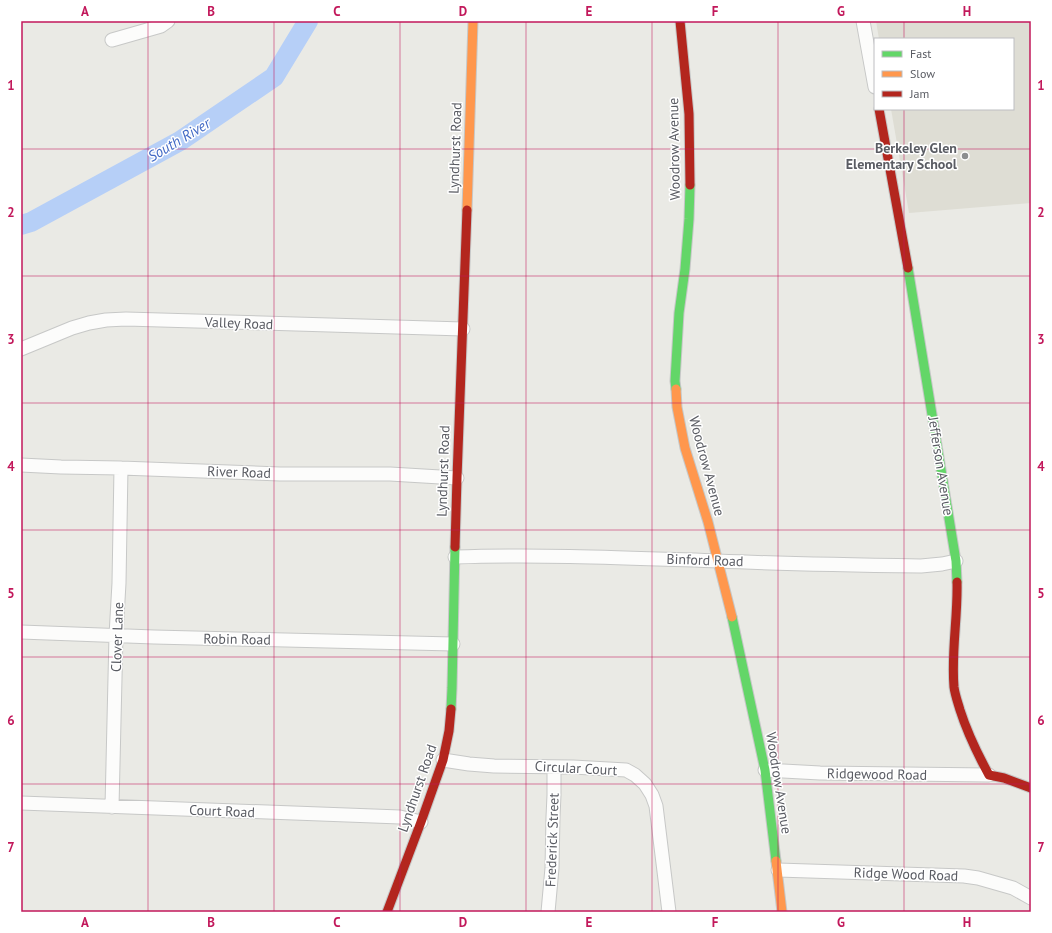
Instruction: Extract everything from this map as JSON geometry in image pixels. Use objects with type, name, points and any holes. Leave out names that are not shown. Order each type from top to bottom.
[{"type":"street","points":[[112,40],[161,26],[168,21]]},
{"type":"street","name":"Lyndhurst Road","points":[[386,912],[443,760],[449,731],[452,688],[457,478],[473,21]]},
{"type":"street","name":"Woodrow Avenue","points":[[680,21],[689,114],[690,157],[689,219],[685,269],[679,313],[675,381],[677,407],[682,433],[708,522],[729,604],[765,770],[782,912]]},
{"type":"street","points":[[863,21],[874,82]]},
{"type":"street","name":"Jefferson Avenue","points":[[879,110],[904,240],[956,561],[957,596],[954,646],[954,688],[966,728],[976,752],[989,775]]},
{"type":"street","name":"Valley Road","points":[[21,349],[72,328],[89,323],[126,319],[463,329]]},
{"type":"street","name":"River Road","points":[[21,465],[61,468],[121,468],[280,474],[390,474],[457,478]]},
{"type":"street","name":"Clover Lane","points":[[112,807],[121,468]]},
{"type":"street","name":"Binford Road","points":[[455,557],[497,556],[637,558],[921,566],[956,561]]},
{"type":"street","name":"Robin Road","points":[[21,632],[453,644]]},
{"type":"street","name":"Circular Court","points":[[443,760],[494,766],[626,770],[635,775],[645,784],[652,795],[656,806],[669,912]]},
{"type":"street","name":"Frederick Street","points":[[548,912],[552,868],[554,767]]},
{"type":"street","name":"Ridgewood Road","points":[[765,770],[820,773],[989,775]]},
{"type":"street","points":[[989,775],[1004,778],[1031,788]]},
{"type":"street","name":"Court Road","points":[[21,804],[400,817],[421,822]]},
{"type":"street","name":"Ridge Wood Road","points":[[778,870],[964,876],[978,878],[1013,888],[1031,898]]},
{"type":"shaded area","name":"Berkeley Glen Elementary School","points":[[876,21],[1031,21],[1031,203],[909,213],[891,110],[1014,110],[1014,38],[879,38]]},
{"type":"waterway","name":"South River","points":[[21,225],[31,222],[180,141],[274,77],[308,21]]},
{"type":"traffic: fast","points":[[676,389],[675,381],[679,313],[685,269],[690,185]]},
{"type":"traffic: fast","points":[[908,268],[956,561],[957,582]]},
{"type":"traffic: fast","points":[[451,709],[455,547]]},
{"type":"traffic: fast","points":[[732,617],[765,770],[776,861]]},
{"type":"traffic: slow","points":[[467,210],[473,21]]},
{"type":"traffic: slow","points":[[676,389],[677,407],[685,448],[708,522],[732,617]]},
{"type":"traffic: slow","points":[[776,861],[782,912]]},
{"type":"traffic: jam","points":[[680,21],[689,114],[690,185]]},
{"type":"traffic: jam","points":[[879,110],[908,268]]},
{"type":"traffic: jam","points":[[455,547],[467,210]]},
{"type":"traffic: jam","points":[[957,582],[953,674],[955,693],[963,719],[973,744],[989,775],[1004,778],[1031,788]]},
{"type":"traffic: jam","points":[[387,912],[443,760],[449,731],[451,709]]},
{"type":"place","name":"Berkeley Glen Elementary School","points":[[965,156]]}]
